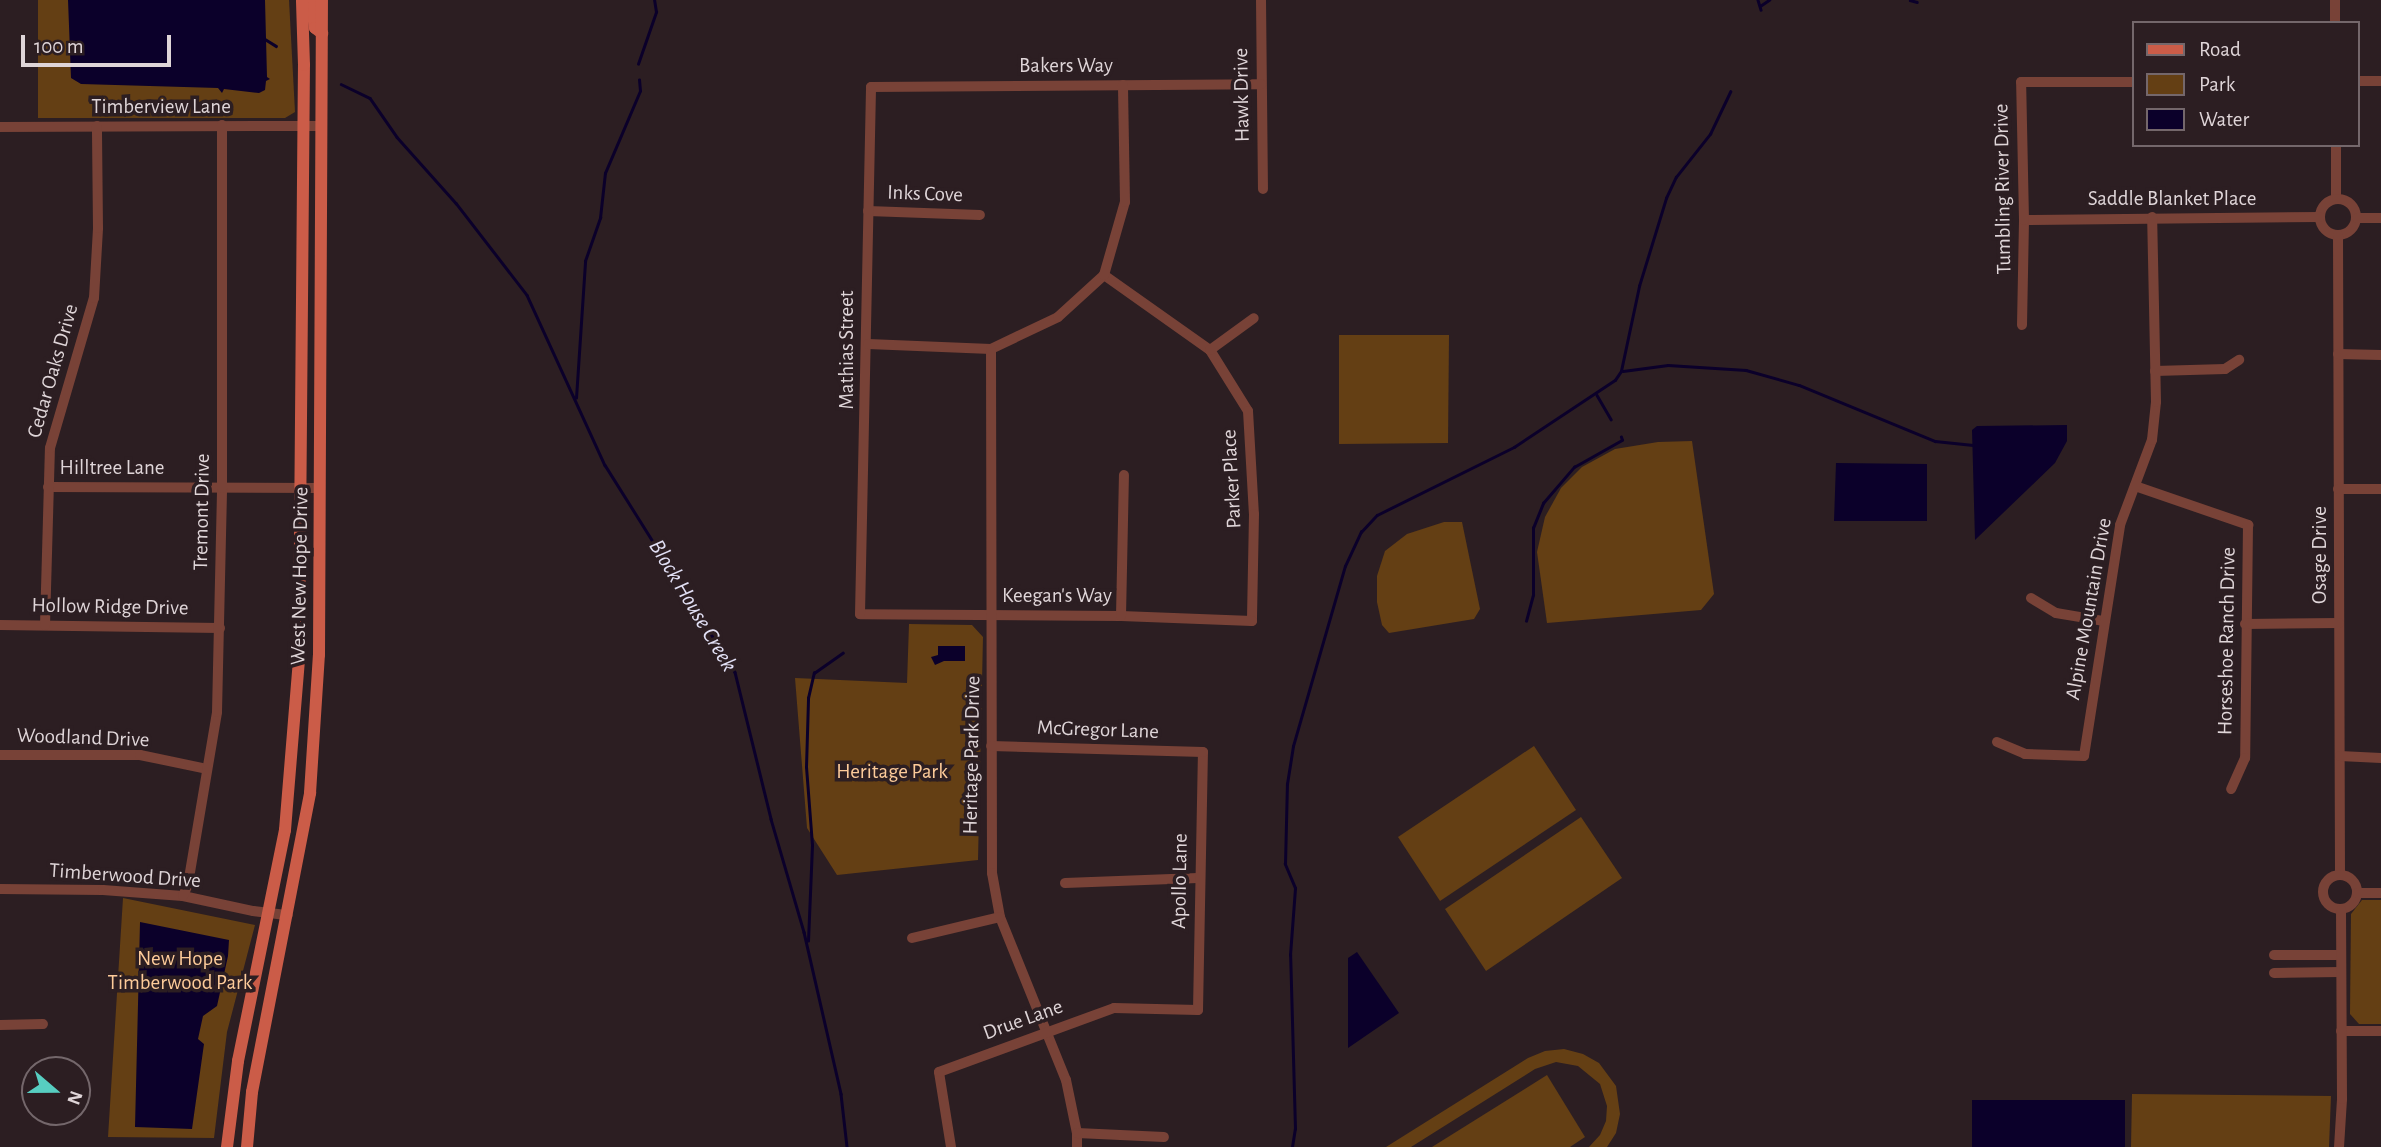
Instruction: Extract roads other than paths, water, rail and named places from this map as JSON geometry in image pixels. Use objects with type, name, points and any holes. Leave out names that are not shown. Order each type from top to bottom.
[{"type":"main road","name":"West New Hope Drive","points":[[227,1147],[238,1061],[290,791],[299,658],[302,0]]},
{"type":"main road","points":[[311,0],[314,28],[322,33]]},
{"type":"main road","name":"West New Hope Drive","points":[[247,1147],[252,1092],[310,793],[319,655],[322,0]]},
{"type":"street","name":"Hawk Drive","points":[[1261,0],[1263,189]]},
{"type":"street","points":[[2335,0],[2335,21]]},
{"type":"street","points":[[2360,81],[2381,81]]},
{"type":"street","name":"Tumbling River Drive","points":[[2022,326],[2024,220],[2021,82],[2132,82]]},
{"type":"street","name":"Bakers Way","points":[[871,87],[1261,84]]},
{"type":"street","points":[[868,344],[991,349],[1058,317],[1104,275],[1125,202],[1123,85]]},
{"type":"street","name":"Mathias Street","points":[[860,614],[868,344],[871,87]]},
{"type":"street","name":"Tremont Drive","points":[[183,896],[188,884],[217,712],[222,488],[222,125]]},
{"type":"street","name":"Cedar Oaks Drive","points":[[45,625],[50,448],[94,298],[98,228],[97,126]]},
{"type":"street","name":"Timberview Lane","points":[[0,127],[322,126]]},
{"type":"street","points":[[2336,147],[2336,198]]},
{"type":"street","points":[[2336,198],[2351,203],[2357,218],[2351,230],[2338,235],[2326,230],[2320,217],[2327,203],[2336,198]]},
{"type":"street","name":"Inks Cove","points":[[868,211],[980,215]]},
{"type":"street","name":"Alpine Mountain Drive","points":[[1997,742],[2025,754],[2084,756],[2120,526],[2152,440],[2156,402],[2152,217]]},
{"type":"street","name":"Saddle Blanket Place","points":[[2024,220],[2320,217]]},
{"type":"street","points":[[2357,218],[2381,218]]},
{"type":"street","name":"Osage Drive","points":[[2338,235],[2340,875]]},
{"type":"street","name":"Parker Place","points":[[1104,275],[1210,351],[1248,411],[1254,514],[1252,621]]},
{"type":"street","points":[[1210,351],[1254,318]]},
{"type":"street","name":"Heritage Park Drive","points":[[991,349],[993,615],[990,846],[1000,917],[1066,1080],[1077,1133],[1077,1147]]},
{"type":"street","points":[[2338,354],[2381,355]]},
{"type":"street","points":[[2155,371],[2225,369],[2239,360]]},
{"type":"street","points":[[1121,616],[1124,475]]},
{"type":"street","name":"Horseshoe Ranch Drive","points":[[2136,486],[2248,525],[2245,758],[2231,789]]},
{"type":"street","name":"Hilltree Lane","points":[[48,487],[320,488]]},
{"type":"street","points":[[2338,489],[2381,489]]},
{"type":"street","points":[[2031,598],[2056,613],[2104,621]]},
{"type":"street","name":"Keegan's Way","points":[[860,614],[1121,616],[1252,621]]},
{"type":"street","points":[[2245,624],[2339,622]]},
{"type":"street","name":"Hollow Ridge Drive","points":[[0,625],[220,628]]},
{"type":"street","name":"McGregor Lane","points":[[991,746],[1203,752]]},
{"type":"street","name":"Apollo Lane","points":[[1198,1010],[1198,877],[1203,752]]},
{"type":"street","name":"Woodland Drive","points":[[0,755],[140,755],[207,769]]},
{"type":"street","points":[[2340,756],[2381,758]]},
{"type":"street","points":[[2340,875],[2355,883],[2357,893],[2354,903],[2341,910],[2330,907],[2322,893],[2330,878],[2340,875]]},
{"type":"street","points":[[1065,883],[1198,877]]},
{"type":"street","name":"Timberwood Drive","points":[[0,889],[103,890],[183,896],[253,911],[288,915]]},
{"type":"street","points":[[2357,893],[2381,894]]},
{"type":"street","points":[[2339,1147],[2342,1099],[2341,910]]},
{"type":"street","points":[[912,938],[1000,917]]},
{"type":"street","points":[[2274,955],[2340,955]]},
{"type":"street","points":[[2274,973],[2340,972]]},
{"type":"street","name":"Drue Lane","points":[[951,1147],[939,1072],[1114,1008],[1198,1010]]},
{"type":"street","points":[[0,1024],[43,1024]]},
{"type":"street","points":[[2341,1031],[2381,1031]]},
{"type":"street","points":[[1077,1133],[1164,1137]]},
{"type":"water","points":[[68,0],[265,0],[267,77],[270,79],[266,81],[265,90],[259,93],[224,89],[222,93],[218,88],[81,84],[71,78]]},
{"type":"water","points":[[2067,425],[2067,441],[2055,463],[1975,540],[1972,430],[1977,426]]},
{"type":"water","points":[[1836,463],[1927,464],[1927,521],[1834,521]]},
{"type":"water","points":[[938,646],[965,646],[965,661],[944,661],[935,665],[931,657],[938,655]]},
{"type":"water","points":[[140,922],[229,940],[217,1006],[203,1016],[198,1039],[204,1044],[192,1129],[135,1127]]},
{"type":"water","points":[[1357,952],[1399,1013],[1348,1048],[1348,958]]},
{"type":"water","points":[[1972,1100],[2125,1100],[2125,1147],[1972,1147]]},
{"type":"waterway","name":"Block House Creek","points":[[638,64],[656,12],[654,0]]},
{"type":"waterway","points":[[1758,0],[1761,10]]},
{"type":"waterway","points":[[1760,6],[1769,0]]},
{"type":"waterway","points":[[1910,0],[1917,2]]},
{"type":"waterway","points":[[265,39],[276,46]]},
{"type":"waterway","name":"Block House Creek","points":[[576,398],[585,261],[600,218],[605,173],[640,91],[639,80]]},
{"type":"waterway","name":"Block House Creek","points":[[341,84],[370,98],[397,137],[456,203],[527,295],[605,465],[735,672],[771,819],[804,932],[841,1094],[847,1147]]},
{"type":"waterway","points":[[1292,1147],[1295,1129],[1290,955],[1295,888],[1285,864],[1287,784],[1293,746],[1345,566],[1361,532],[1377,515],[1514,447],[1615,380],[1621,371],[1639,286],[1666,198],[1676,177],[1710,134],[1730,92]]},
{"type":"waterway","points":[[1623,371],[1668,365],[1746,370],[1799,385],[1935,441],[1973,445]]},
{"type":"waterway","points":[[1597,395],[1611,419]]},
{"type":"waterway","points":[[1526,621],[1533,595],[1533,528],[1543,503],[1574,467],[1622,440],[1621,437]]},
{"type":"waterway","points":[[808,941],[812,845],[806,767],[808,698],[814,673],[843,653]]},
{"type":"park label","name":"Heritage Park","points":[[892,772]]},
{"type":"park label","name":"New Hope Timberwood Park","points":[[180,971]]}]
